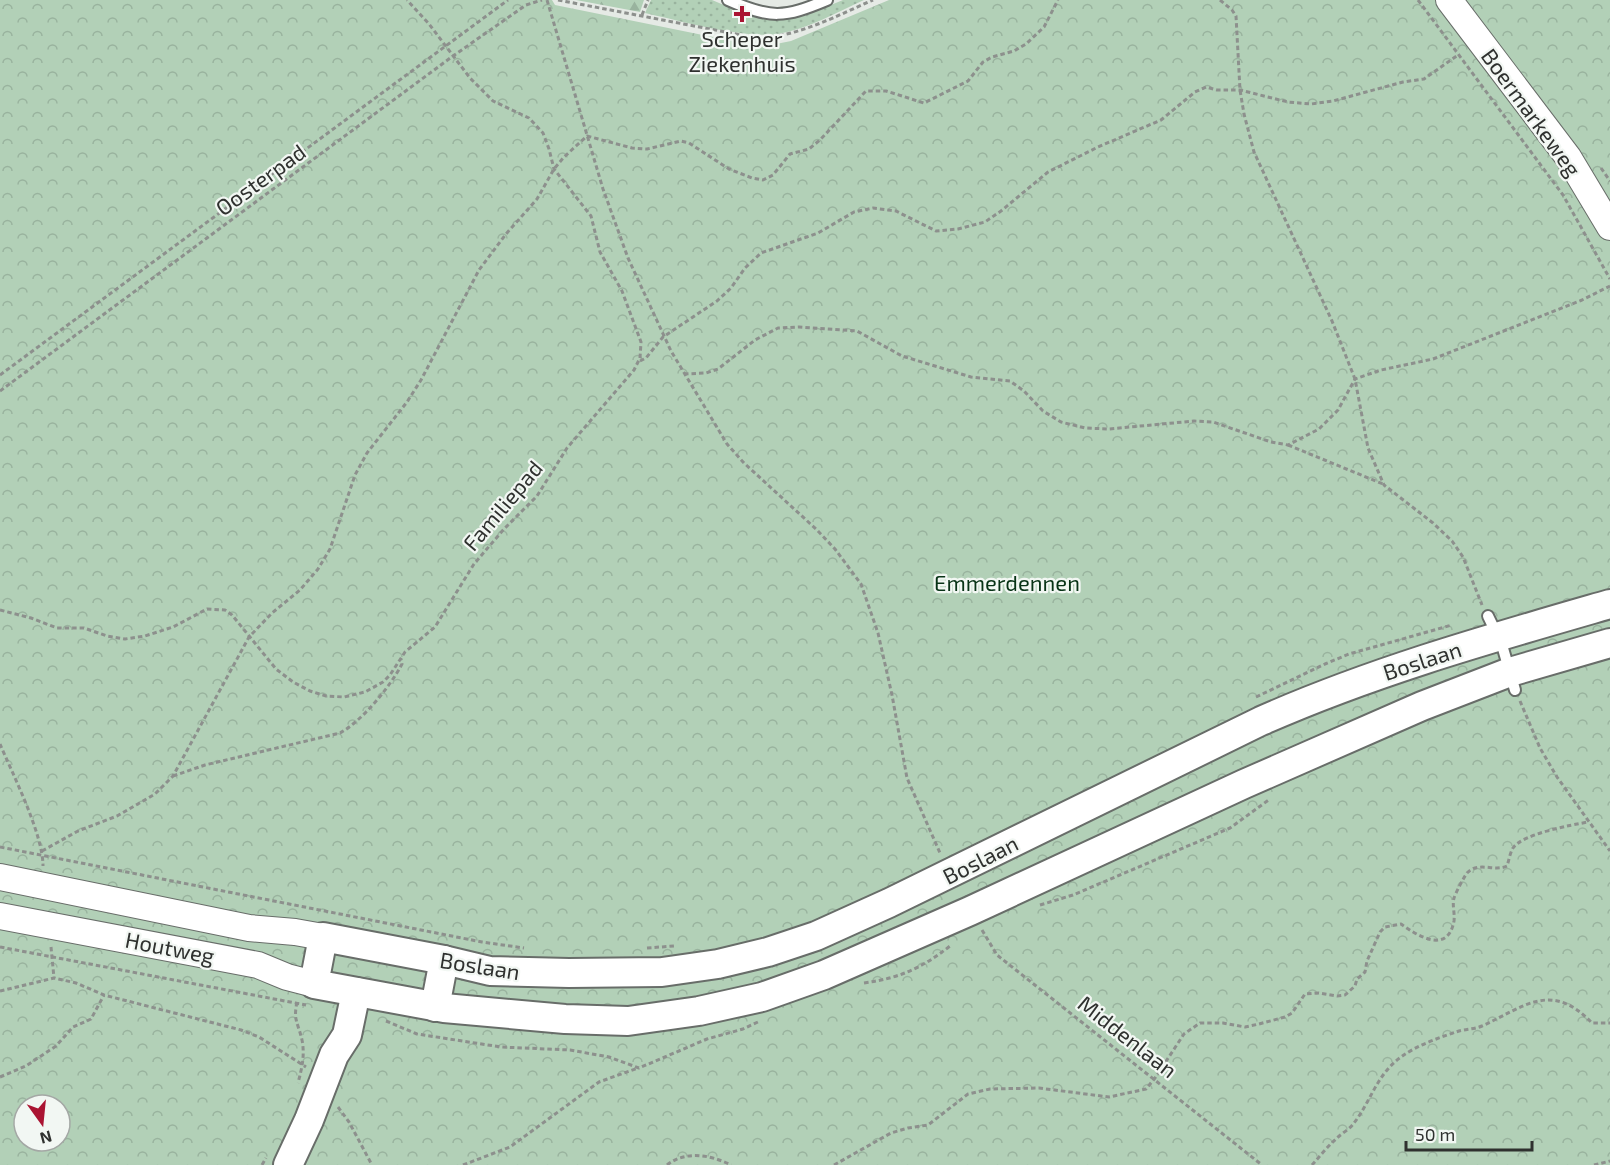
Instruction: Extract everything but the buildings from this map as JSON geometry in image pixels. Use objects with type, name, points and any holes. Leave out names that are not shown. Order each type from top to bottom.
[{"type":"main road","name":"Boslaan","points":[[316,936],[490,971],[519,973],[662,972],[718,964],[768,952],[816,936],[889,903],[1251,726],[1322,694],[1493,626],[1610,604]]},
{"type":"main road","name":"Boslaan","points":[[321,990],[435,1006],[566,1019],[628,1021],[699,1011],[762,997],[824,975],[970,911],[1244,784],[1422,706],[1513,681],[1610,643]]},
{"type":"main road","points":[[278,1160],[309,1088],[333,1054],[321,990],[316,936]]},
{"type":"main road","points":[[435,1006],[444,960]]},
{"type":"street","name":"Boermarkeweg","points":[[1449,0],[1568,157],[1610,227]]},
{"type":"street","name":"Houtweg","points":[[0,877],[249,928],[316,936]]},
{"type":"street","name":"Houtweg","points":[[0,916],[258,965],[321,990]]},
{"type":"lane","points":[[728,0],[765,14],[780,15],[804,10],[827,0]]},
{"type":"lane","points":[[1493,626],[1513,681]]},
{"type":"path","points":[[406,0],[422,15],[470,78],[493,101],[523,114],[534,122],[546,141],[554,169],[591,216],[600,252],[622,291],[641,342],[642,351],[639,362]]},
{"type":"path","name":"Oosterpad","points":[[0,375],[508,0]]},
{"type":"path","points":[[545,0],[628,258],[663,337],[727,444],[738,457],[816,529],[850,567],[861,584],[878,633],[907,778],[941,855]]},
{"type":"path","name":"Oosterpad","points":[[0,391],[453,56],[526,5],[545,0]]},
{"type":"path","points":[[558,0],[740,36],[773,38],[808,28],[873,0]]},
{"type":"path","points":[[642,16],[648,0]]},
{"type":"path","points":[[587,136],[632,148],[647,149],[681,141],[689,143],[729,168],[763,180],[773,175],[790,154],[809,149],[820,140],[866,91],[886,91],[924,103],[969,81],[982,62],[1014,51],[1026,44],[1044,27],[1058,0]]},
{"type":"path","points":[[1220,0],[1236,16],[1240,90],[1254,152],[1332,321],[1355,379],[1368,448],[1384,485]]},
{"type":"path","points":[[1418,0],[1563,195],[1610,279]]},
{"type":"path","name":"Familiepad","points":[[0,610],[57,628],[84,628],[106,636],[125,639],[145,636],[172,627],[207,609],[217,608],[232,615],[284,676],[309,691],[326,696],[344,697],[365,692],[383,682],[405,651],[435,627],[481,554],[537,496],[567,448],[639,362],[646,358],[663,337],[717,301],[761,253],[818,233],[854,212],[873,208],[896,211],[936,231],[957,229],[985,222],[1048,172],[1089,151],[1161,120],[1195,92],[1206,87],[1217,90],[1240,90],[1288,102],[1311,104],[1333,101],[1403,82],[1424,79],[1458,55]]},
{"type":"path","points":[[0,744],[43,853],[78,831],[117,816],[155,794],[173,776],[249,637],[272,613],[300,590],[318,569],[330,549],[355,475],[367,453],[407,402],[421,380],[479,270],[506,234],[537,200],[554,169],[576,144],[587,136]]},
{"type":"path","points":[[1288,445],[1319,429],[1338,410],[1355,379],[1381,370],[1434,359],[1610,286]]},
{"type":"path","points":[[684,374],[706,373],[718,369],[755,340],[778,328],[857,332],[902,356],[971,377],[1010,381],[1024,391],[1043,411],[1061,422],[1084,428],[1109,429],[1194,421],[1213,422],[1271,442],[1288,445],[1384,485],[1433,523],[1452,541],[1463,557],[1493,626]]},
{"type":"path","points":[[173,776],[213,763],[340,733],[385,690],[402,664],[400,658]]},
{"type":"path","points":[[1513,681],[1540,748],[1557,777],[1610,851]]},
{"type":"path","points":[[834,1165],[891,1133],[928,1125],[968,1094],[990,1089],[1038,1088],[1109,1097],[1146,1089],[1184,1034],[1200,1023],[1223,1023],[1245,1027],[1285,1017],[1292,1013],[1305,994],[1345,995],[1355,987],[1365,972],[1366,961],[1380,932],[1385,927],[1401,924],[1425,938],[1446,939],[1450,934],[1454,918],[1454,900],[1467,874],[1478,867],[1498,869],[1506,866],[1518,842],[1551,829],[1588,822]]},
{"type":"path","name":"Boslaan","points":[[0,847],[43,853],[314,909],[529,949]]},
{"type":"path","points":[[314,909],[316,936]]},
{"type":"path","name":"Middenlaan","points":[[980,927],[997,955],[1262,1165]]},
{"type":"path","name":"Houtweg","points":[[0,947],[321,990]]},
{"type":"path","points":[[0,990],[54,978],[76,983],[104,995],[241,1030],[259,1037],[303,1063],[309,1088]]},
{"type":"path","points":[[321,990],[294,1018],[302,1038],[303,1063],[309,1088],[349,1122],[372,1165]]},
{"type":"path","points":[[0,1077],[26,1066],[56,1046],[73,1027],[91,1019],[104,995]]},
{"type":"path","points":[[1312,1165],[1335,1139],[1354,1124],[1381,1076],[1401,1056],[1428,1043],[1459,1031],[1483,1026],[1520,1005],[1542,1000],[1566,1003],[1582,1013],[1592,1023],[1610,1023]]},
{"type":"path","points":[[463,1165],[510,1147],[599,1082],[639,1068]]},
{"type":"path","points":[[667,1165],[674,1160],[694,1155],[716,1158],[731,1165]]},
{"type":"path","points":[[262,1165],[278,1160]]},
{"type":"path","points":[[1594,1165],[1610,1161]]},
{"type":"green space","name":"Emmerdennen","points":[[0,0],[552,0],[555,5],[752,45],[791,41],[889,0],[1610,0],[1610,1165],[0,1165]]},
{"type":"green space","points":[[576,0],[644,0],[640,12]]},
{"type":"green space","points":[[651,0],[712,0],[750,16],[777,20],[804,16],[843,0],[864,0],[822,20],[789,32],[764,35],[712,28],[645,13]]},
{"type":"place","name":"Scheper Ziekenhuis","points":[[742,14]]}]
